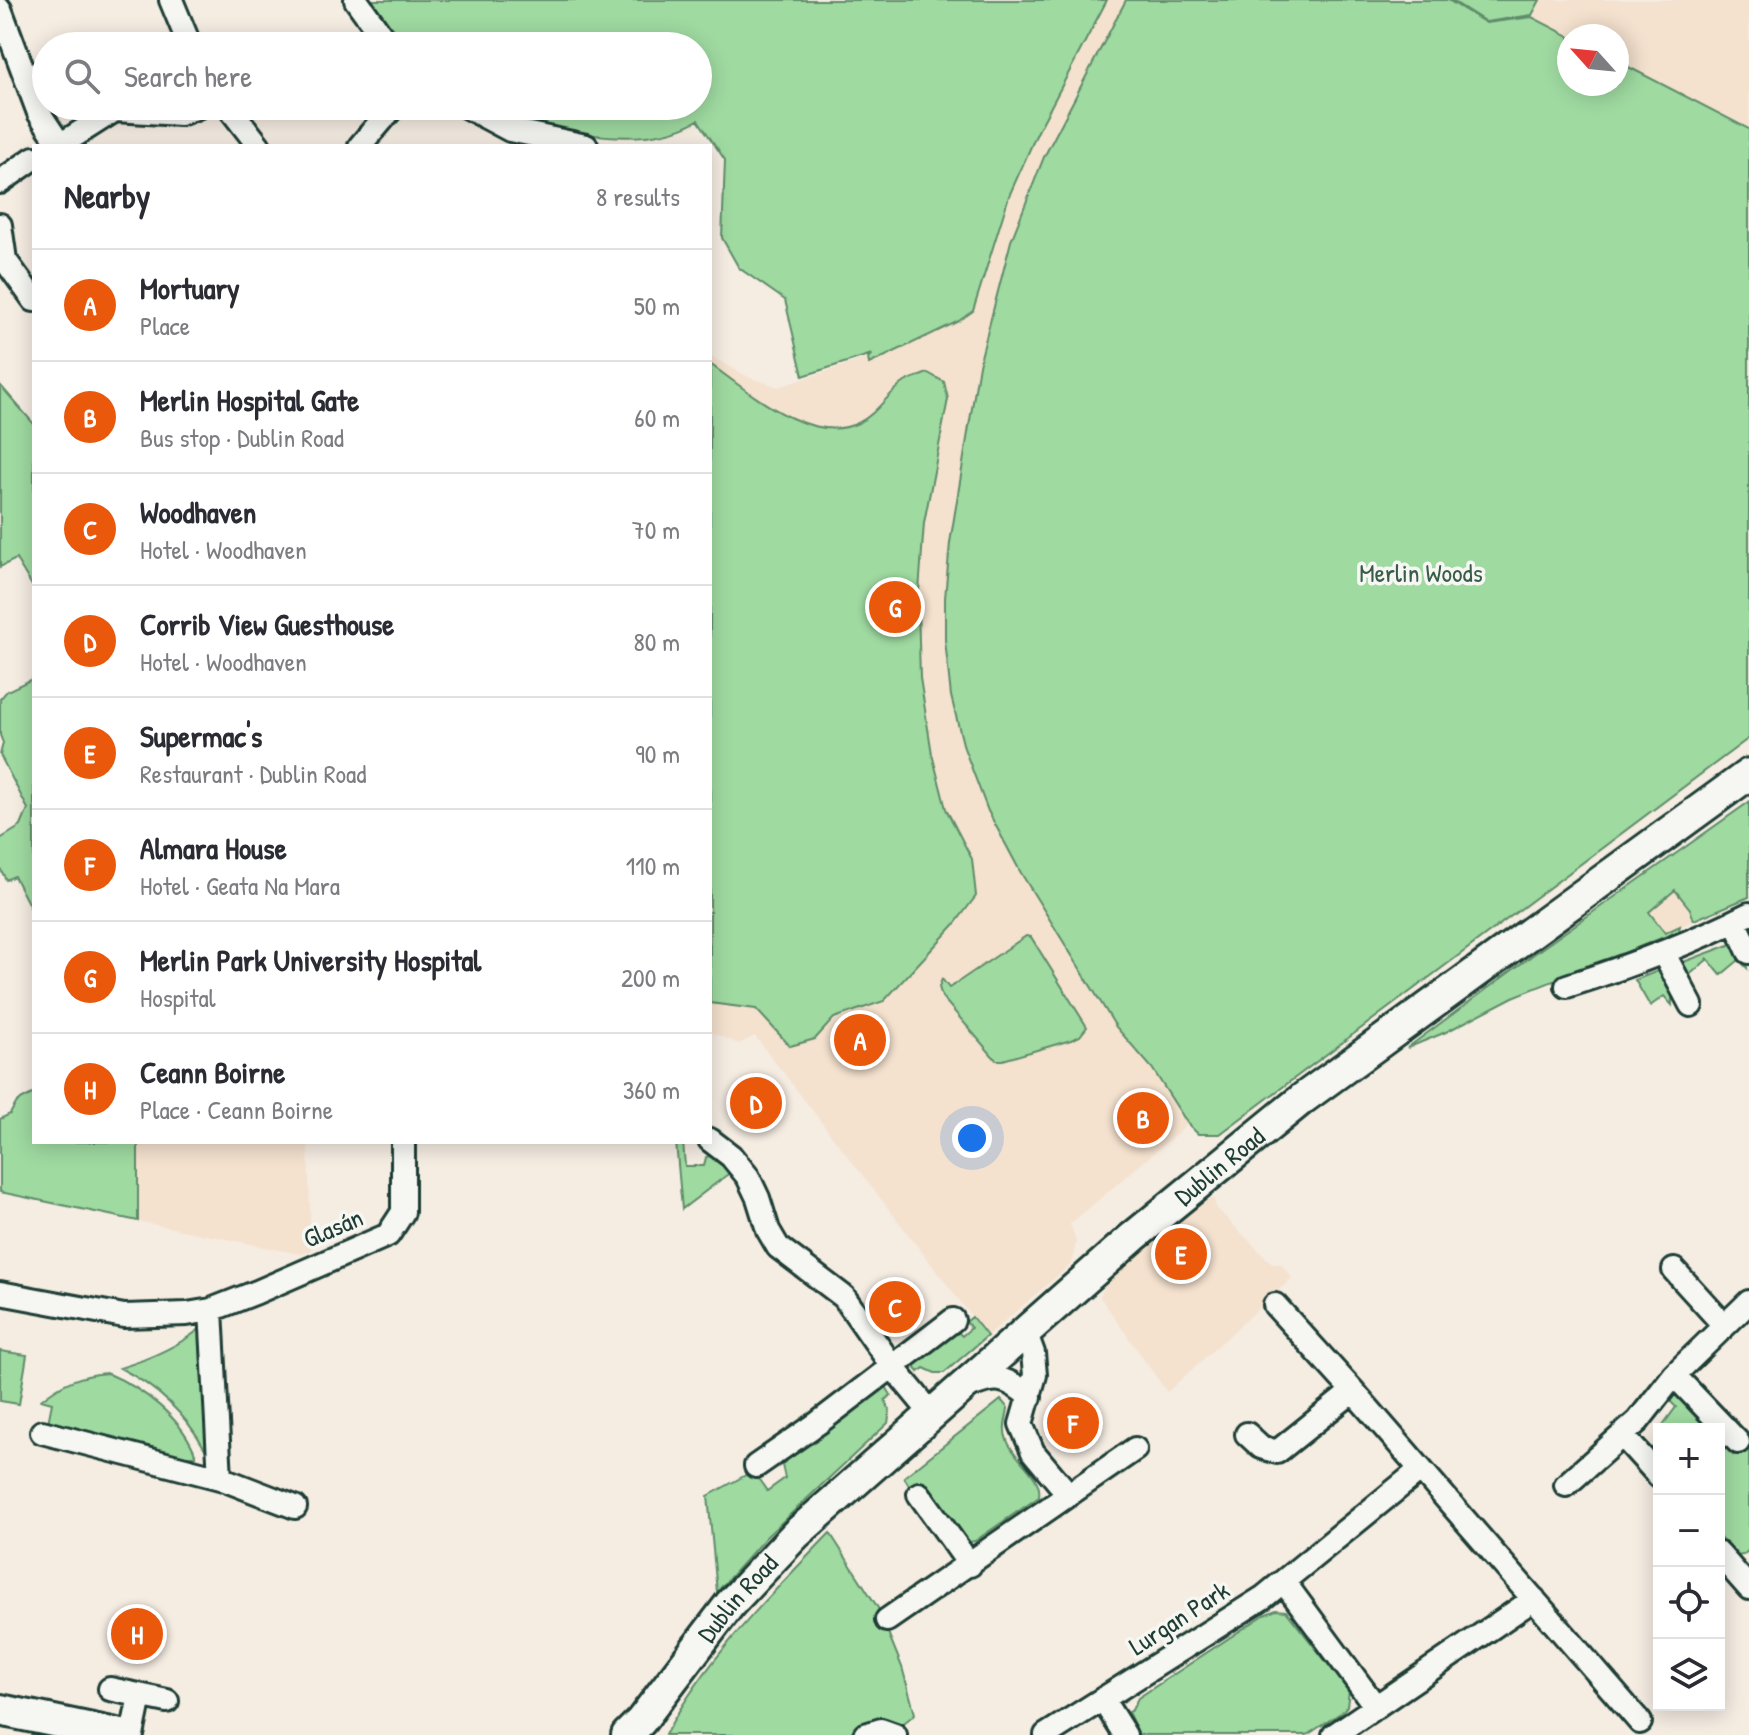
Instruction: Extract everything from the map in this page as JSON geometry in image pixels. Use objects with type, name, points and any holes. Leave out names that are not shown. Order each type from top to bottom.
[{"type":"main road","name":"Dublin Road","points":[[634,1730],[708,1630],[758,1573],[818,1514],[1197,1182],[1302,1099],[1749,774]]},
{"type":"main road","points":[[0,1710],[121,1735]]},
{"type":"street","points":[[171,0],[184,32]]},
{"type":"street","points":[[356,0],[379,32]]},
{"type":"street","points":[[0,9],[32,94]]},
{"type":"street","points":[[43,120],[57,144]]},
{"type":"street","points":[[60,144],[99,120]]},
{"type":"street","points":[[239,120],[257,144]]},
{"type":"street","points":[[362,144],[382,120]]},
{"type":"street","points":[[491,120],[510,130],[576,144]]},
{"type":"street","points":[[0,182],[32,159]]},
{"type":"street","points":[[0,225],[5,260],[32,297]]},
{"type":"street","points":[[1567,986],[1664,954],[1742,917],[1749,952]]},
{"type":"street","points":[[1664,954],[1691,1005]]},
{"type":"street","points":[[712,1142],[731,1156],[748,1177],[768,1230],[778,1247],[844,1297],[892,1366],[942,1403],[982,1381],[999,1379],[1014,1383],[1030,1397]]},
{"type":"street","name":"Glasán","points":[[0,1293],[124,1316],[149,1317],[211,1310],[388,1235],[403,1212],[403,1144]]},
{"type":"street","points":[[1674,1270],[1724,1325]]},
{"type":"street","points":[[1566,1485],[1643,1415],[1674,1375],[1749,1302]]},
{"type":"street","points":[[1275,1305],[1640,1722]]},
{"type":"street","points":[[211,1310],[220,1478]]},
{"type":"street","points":[[756,1466],[953,1320]]},
{"type":"street","points":[[1025,1331],[1033,1353],[1035,1375],[1021,1424],[1024,1437],[1069,1495]]},
{"type":"street","points":[[1674,1375],[1738,1442]]},
{"type":"street","points":[[1247,1434],[1267,1451],[1281,1450],[1353,1391]]},
{"type":"street","points":[[42,1432],[220,1478],[295,1507]]},
{"type":"street","points":[[1622,1435],[1653,1469]]},
{"type":"street","points":[[887,1620],[1135,1449]]},
{"type":"street","name":"Lurgan Park","points":[[1046,1735],[1284,1582],[1420,1470]]},
{"type":"street","points":[[919,1494],[970,1565]]},
{"type":"street","points":[[1725,1559],[1744,1574]]},
{"type":"street","points":[[1284,1582],[1376,1707]]},
{"type":"street","points":[[1334,1735],[1534,1599]]},
{"type":"street","points":[[110,1689],[167,1701]]},
{"type":"street","points":[[132,1735],[140,1696]]},
{"type":"street","points":[[1103,1700],[1125,1735]]},
{"type":"street","points":[[865,1735],[881,1730],[895,1735]]},
{"type":"shaded area","points":[[1080,0],[1135,0],[1125,39],[1132,46],[1112,289],[1115,373],[1096,815],[1113,833],[1116,852],[1146,881],[1216,921],[1223,938],[1222,959],[1200,987],[1190,993],[1172,1027],[1172,1035],[1190,1050],[1200,1072],[1201,1086],[1188,1124],[1070,1224],[1076,1242],[1071,1264],[987,1336],[755,1036],[739,1044],[712,1033],[712,357],[750,378],[779,387],[868,358],[914,326]]},
{"type":"shaded area","points":[[1448,0],[1749,0],[1749,128],[1629,66],[1629,24],[1557,24],[1557,29],[1533,16],[1486,23]]},
{"type":"shaded area","points":[[1675,890],[1690,909],[1694,920],[1665,934],[1649,912]]},
{"type":"shaded area","points":[[138,1144],[308,1144],[311,1251],[300,1254],[138,1221]]},
{"type":"shaded area","points":[[1214,1199],[1216,1208],[1272,1264],[1281,1264],[1292,1278],[1167,1392],[1100,1297],[1106,1283],[1200,1200]]},
{"type":"green space","points":[[372,0],[1107,0],[1037,133],[1009,196],[973,311],[959,321],[869,364],[868,358],[872,354],[803,376],[785,300],[739,268],[722,238],[725,160],[698,120],[712,120],[712,32],[396,32]]},
{"type":"green space","name":"Merlin Woods","points":[[1126,0],[1448,0],[1486,23],[1532,17],[1557,30],[1557,96],[1629,96],[1629,67],[1749,129],[1749,738],[1220,1134],[1198,1134],[1188,1124],[1152,1068],[1116,1027],[1021,873],[988,811],[964,748],[951,696],[945,640],[945,598],[950,543],[979,365],[1011,241],[1044,157]]},
{"type":"green space","points":[[1451,0],[1540,0],[1532,15],[1486,22]]},
{"type":"green space","points":[[530,120],[698,120],[676,130],[624,137],[569,131]]},
{"type":"green space","points":[[712,365],[761,401],[800,422],[839,428],[858,423],[905,382],[928,373],[944,382],[948,399],[924,523],[918,605],[920,678],[932,754],[946,809],[972,859],[976,896],[954,925],[884,1001],[834,1018],[815,1039],[790,1046],[756,1009],[712,1003]]},
{"type":"green space","points":[[0,385],[32,422],[32,586],[16,559],[0,567]]},
{"type":"green space","points":[[32,679],[32,911],[14,876],[6,880],[0,868],[0,839],[21,826],[28,809],[0,755],[3,743],[0,735],[0,699],[7,691]]},
{"type":"green space","points":[[1749,802],[1749,897],[1694,920],[1690,909],[1675,890],[1649,912],[1665,933],[1680,926],[1679,931],[1513,997],[1446,1032],[1407,1048],[1538,951]]},
{"type":"green space","points":[[1026,936],[1031,937],[1087,1027],[1080,1036],[1071,1040],[996,1060],[942,997],[939,987],[942,979],[949,988]]},
{"type":"green space","points":[[1732,944],[1746,960],[1747,968],[1739,960],[1721,975],[1708,959],[1687,977],[1678,964]]},
{"type":"green space","points":[[1658,971],[1672,996],[1672,1005],[1664,996],[1650,1006],[1635,980]]},
{"type":"green space","points":[[32,1094],[32,1144],[138,1144],[138,1221],[0,1192],[0,1119],[10,1114],[17,1102]]},
{"type":"green space","points":[[676,1144],[683,1144],[685,1166],[704,1166],[706,1157],[714,1155],[731,1172],[682,1209]]},
{"type":"green space","points":[[972,1317],[987,1336],[944,1373],[924,1368],[919,1372],[915,1363],[956,1330],[962,1336],[971,1328],[966,1322]]},
{"type":"green space","points":[[201,1328],[209,1443],[205,1449],[169,1402],[120,1368],[162,1352]]},
{"type":"green space","points":[[0,1351],[27,1355],[19,1404],[0,1401]]},
{"type":"green space","points":[[107,1373],[160,1406],[182,1429],[196,1456],[176,1456],[48,1423],[52,1403],[41,1400],[72,1381]]},
{"type":"green space","points":[[885,1385],[891,1395],[885,1400],[890,1411],[888,1423],[766,1537],[717,1592],[708,1496],[753,1471],[767,1491],[785,1478],[781,1461]]},
{"type":"green space","points":[[1676,1393],[1704,1423],[1664,1423],[1676,1407],[1667,1398]]},
{"type":"green space","points":[[1001,1400],[1008,1408],[1007,1440],[1037,1482],[1039,1497],[970,1542],[958,1531],[924,1483],[911,1489],[904,1477]]},
{"type":"green space","points":[[1749,1441],[1749,1550],[1736,1556],[1725,1544],[1725,1446],[1733,1455]]},
{"type":"green space","points":[[830,1533],[878,1608],[902,1667],[915,1714],[899,1727],[865,1726],[851,1735],[665,1735],[719,1654]]},
{"type":"green space","points":[[1276,1610],[1286,1611],[1349,1691],[1347,1706],[1342,1712],[1307,1735],[1139,1735],[1128,1712],[1138,1698]]},
{"type":"place","name":"Merlin Park University Hospital","points":[[895,607]]},
{"type":"place","name":"Mortuary","points":[[860,1040]]},
{"type":"place","name":"Corrib View Guesthouse","points":[[756,1103]]},
{"type":"place","name":"Merlin Hospital Gate","points":[[1143,1118]]},
{"type":"place","name":"Supermac's","points":[[1181,1254]]},
{"type":"place","name":"Woodhaven","points":[[895,1307]]},
{"type":"place","name":"Almara House","points":[[1073,1423]]},
{"type":"place","name":"Ceann Boirne","points":[[137,1634]]}]
